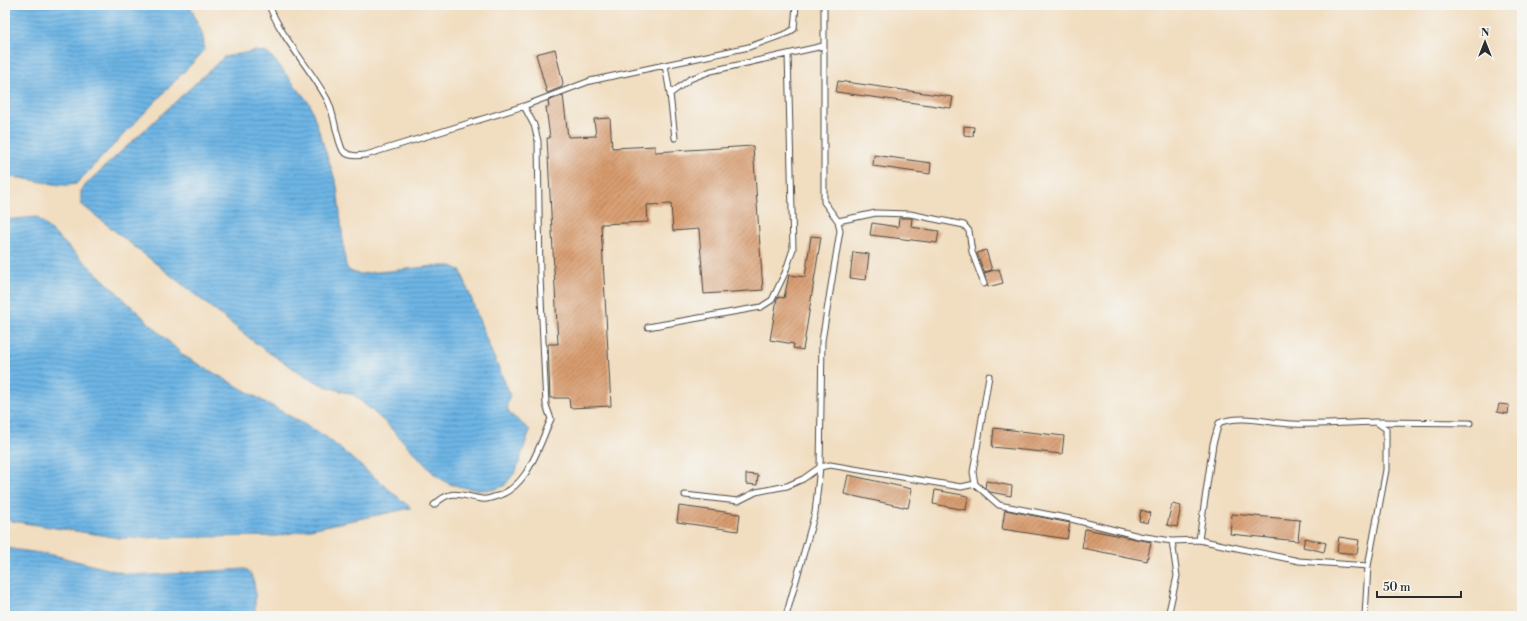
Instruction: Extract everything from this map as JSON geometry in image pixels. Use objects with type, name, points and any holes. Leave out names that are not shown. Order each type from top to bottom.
[{"type":"lane","points":[[269,5],[276,23],[319,85],[328,101],[338,142],[343,151],[348,155],[366,155],[524,106],[590,81],[750,47],[788,33],[794,29],[796,5]]},
{"type":"lane","points":[[786,616],[815,513],[820,467],[822,341],[840,231],[838,221],[824,202],[824,5]]},
{"type":"lane","points":[[670,94],[690,79],[711,71],[823,46]]},
{"type":"lane","points":[[648,328],[761,307],[772,300],[785,273],[793,249],[788,54]]},
{"type":"lane","points":[[665,65],[670,94],[674,138]]},
{"type":"lane","points":[[434,505],[441,498],[452,494],[483,500],[500,496],[515,486],[530,467],[551,419],[546,405],[540,277],[538,141],[534,125],[524,106]]},
{"type":"lane","points":[[838,221],[876,213],[910,214],[964,225],[969,231],[972,252],[984,284]]},
{"type":"lane","points":[[989,376],[973,472],[975,484],[999,505],[1172,541],[1199,540],[1299,560],[1368,566]]},
{"type":"lane","points":[[1199,540],[1213,444],[1219,423],[1230,419],[1293,424],[1376,422],[1470,423]]},
{"type":"lane","points":[[1365,616],[1368,566],[1386,470],[1386,429],[1376,422]]},
{"type":"lane","points":[[685,495],[738,501],[756,492],[773,490],[792,484],[804,479],[820,467],[830,465],[961,487],[975,484]]},
{"type":"lane","points":[[1168,616],[1177,576],[1172,541]]},
{"type":"water","points":[[5,5],[190,5],[202,33],[204,51],[76,184],[60,185],[23,178],[5,177]]},
{"type":"water","points":[[255,51],[265,52],[272,57],[310,104],[337,186],[345,263],[347,268],[360,274],[435,266],[452,266],[461,271],[489,346],[510,394],[507,405],[509,413],[530,430],[516,471],[504,486],[492,490],[476,490],[449,484],[434,474],[385,422],[354,395],[325,386],[305,376],[262,348],[81,204],[81,191],[88,182],[224,57]]},
{"type":"water","points":[[37,217],[184,356],[325,436],[411,508],[277,536],[120,538],[5,520],[5,220]]},
{"type":"water","points":[[5,548],[53,555],[127,574],[152,575],[245,569],[249,572],[254,583],[255,616],[5,616]]},
{"type":"building","points":[[555,49],[563,83],[562,87],[547,93],[536,54]]},
{"type":"building","points":[[838,81],[953,97],[951,108],[836,92]]},
{"type":"building","points":[[563,95],[568,137],[596,136],[594,119],[610,118],[612,148],[655,146],[655,152],[753,146],[763,290],[704,294],[699,229],[673,231],[671,204],[647,205],[648,222],[601,224],[611,406],[570,408],[569,398],[550,398],[548,344],[558,344],[547,138],[550,138],[546,107],[549,107],[548,101]]},
{"type":"building","points":[[964,126],[974,127],[973,136],[964,135]]},
{"type":"building","points":[[874,155],[931,163],[930,174],[873,166]]},
{"type":"building","points":[[899,218],[912,218],[911,227],[939,231],[937,243],[870,235],[872,223],[898,227]]},
{"type":"building","points":[[811,236],[821,237],[803,350],[793,348],[794,344],[770,340],[777,299],[778,297],[784,298],[789,275],[805,277]]},
{"type":"building","points":[[986,250],[992,270],[984,272],[977,253]]},
{"type":"building","points":[[853,252],[869,254],[866,280],[850,278]]},
{"type":"building","points":[[999,269],[1003,283],[988,287],[984,273]]},
{"type":"building","points":[[1499,404],[1509,405],[1508,414],[1497,412]]},
{"type":"building","points":[[994,428],[1064,436],[1062,454],[992,447]]},
{"type":"building","points":[[746,474],[758,475],[757,485],[746,484]]},
{"type":"building","points":[[848,475],[912,489],[908,508],[844,494]]},
{"type":"building","points":[[986,481],[1012,486],[1011,496],[990,492],[985,488]]},
{"type":"building","points":[[935,490],[968,496],[966,510],[933,504]]},
{"type":"building","points":[[1172,504],[1181,506],[1177,527],[1167,525]]},
{"type":"building","points":[[679,506],[740,514],[738,531],[677,522]]},
{"type":"building","points":[[1005,510],[1070,523],[1067,539],[1002,529]]},
{"type":"building","points":[[1141,510],[1151,513],[1148,523],[1139,521]]},
{"type":"building","points":[[1232,514],[1300,520],[1298,541],[1230,534]]},
{"type":"building","points":[[1085,529],[1151,542],[1147,561],[1082,548]]},
{"type":"building","points":[[1339,537],[1359,540],[1357,554],[1337,552]]},
{"type":"building","points":[[1305,538],[1326,543],[1324,552],[1303,547]]}]
